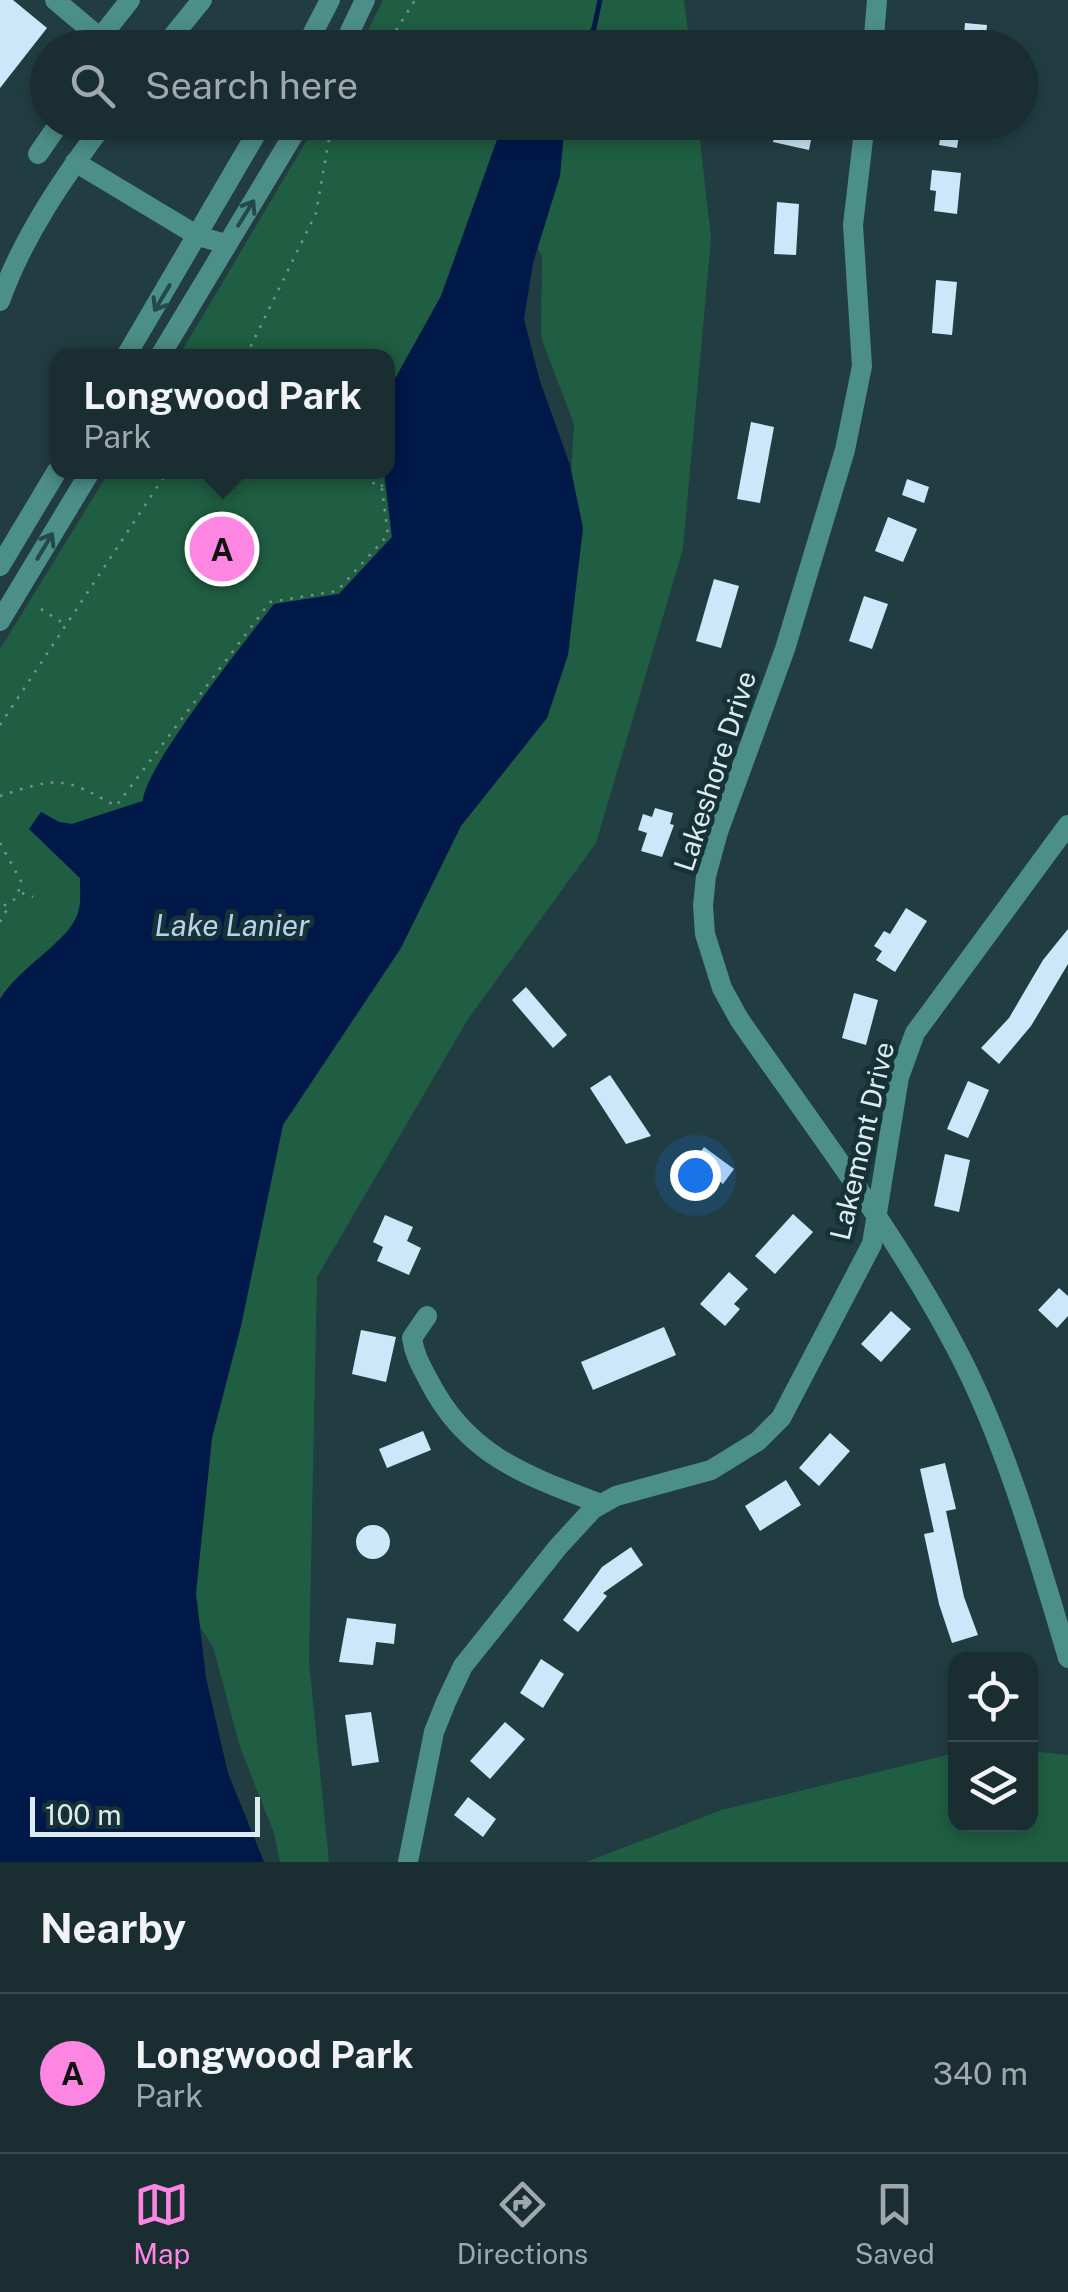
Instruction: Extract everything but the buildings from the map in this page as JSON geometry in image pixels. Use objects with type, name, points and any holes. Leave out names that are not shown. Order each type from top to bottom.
[{"type":"street","points":[[113,30],[130,0]]},
{"type":"street","points":[[178,30],[202,0]]},
{"type":"street","points":[[314,30],[330,0]]},
{"type":"street","points":[[351,30],[365,0]]},
{"type":"street","points":[[874,30],[877,0]]},
{"type":"street","points":[[64,3],[92,30]]},
{"type":"street","points":[[38,154],[48,140]]},
{"type":"street","points":[[0,301],[32,229],[92,140]]},
{"type":"street","points":[[130,349],[254,140]]},
{"type":"street","points":[[164,349],[290,140]]},
{"type":"street","name":"Lakeshore Drive","points":[[863,140],[853,225],[862,366],[845,450],[785,649],[718,832],[702,906],[712,960],[739,1019],[917,1276],[960,1354],[1002,1456],[1068,1658]]},
{"type":"street","points":[[75,162],[198,236],[226,244]]},
{"type":"street","points":[[0,566],[53,479]]},
{"type":"street","points":[[0,621],[86,479]]},
{"type":"street","name":"Lakemont Drive","points":[[408,1862],[434,1732],[463,1666],[558,1547],[592,1509],[616,1496],[711,1470],[758,1441],[780,1418],[872,1244],[899,1077],[915,1033],[1068,825]]},
{"type":"street","points":[[427,1316],[412,1338],[414,1353],[455,1424],[492,1457],[545,1483],[602,1504]]},
{"type":"path","points":[[396,30],[415,0]]},
{"type":"path","points":[[249,349],[316,213],[329,140]]},
{"type":"path","points":[[0,725],[162,479]]},
{"type":"path","points":[[367,479],[382,489]]},
{"type":"path","points":[[0,796],[44,782],[65,780],[116,806],[270,602],[338,591],[388,535],[381,479]]},
{"type":"path","points":[[41,609],[67,626]]},
{"type":"path","points":[[0,843],[22,883],[20,893],[0,922]]},
{"type":"path","points":[[20,893],[33,897]]},
{"type":"path","points":[[0,908],[10,903]]},
{"type":"green space","points":[[383,0],[684,0],[688,30],[368,30]]},
{"type":"green space","points":[[307,140],[700,140],[711,238],[683,549],[596,843],[468,1019],[317,1277],[309,1662],[329,1862],[280,1862],[274,1833],[240,1747],[213,1647],[167,1575],[232,1228],[307,1047],[564,598],[574,424],[541,337],[542,256],[504,190],[395,379],[395,349],[183,349]]},
{"type":"green space","points":[[105,479],[385,479],[392,537],[339,594],[274,604],[170,747],[143,801],[72,824],[41,812],[29,829],[80,878],[79,909],[70,928],[0,999],[0,649]]},
{"type":"green space","points":[[1038,1752],[1068,1755],[1068,1862],[586,1862],[722,1810],[948,1755],[948,1832],[1038,1832]]},
{"type":"water","name":"Lake Lanier","points":[[497,140],[563,140],[560,176],[533,263],[524,319],[540,381],[570,465],[583,528],[568,655],[547,718],[461,826],[401,948],[283,1125],[241,1326],[212,1438],[196,1593],[206,1678],[228,1773],[264,1862],[0,1862],[0,999],[70,928],[80,898],[80,878],[29,829],[41,812],[72,824],[143,801],[160,761],[178,733],[274,604],[339,594],[392,537],[385,479],[395,479],[395,379],[441,296]]},
{"type":"waterway","points":[[593,30],[600,0]]},
{"type":"place","name":"Longwood Park","points":[[222,549]]}]
